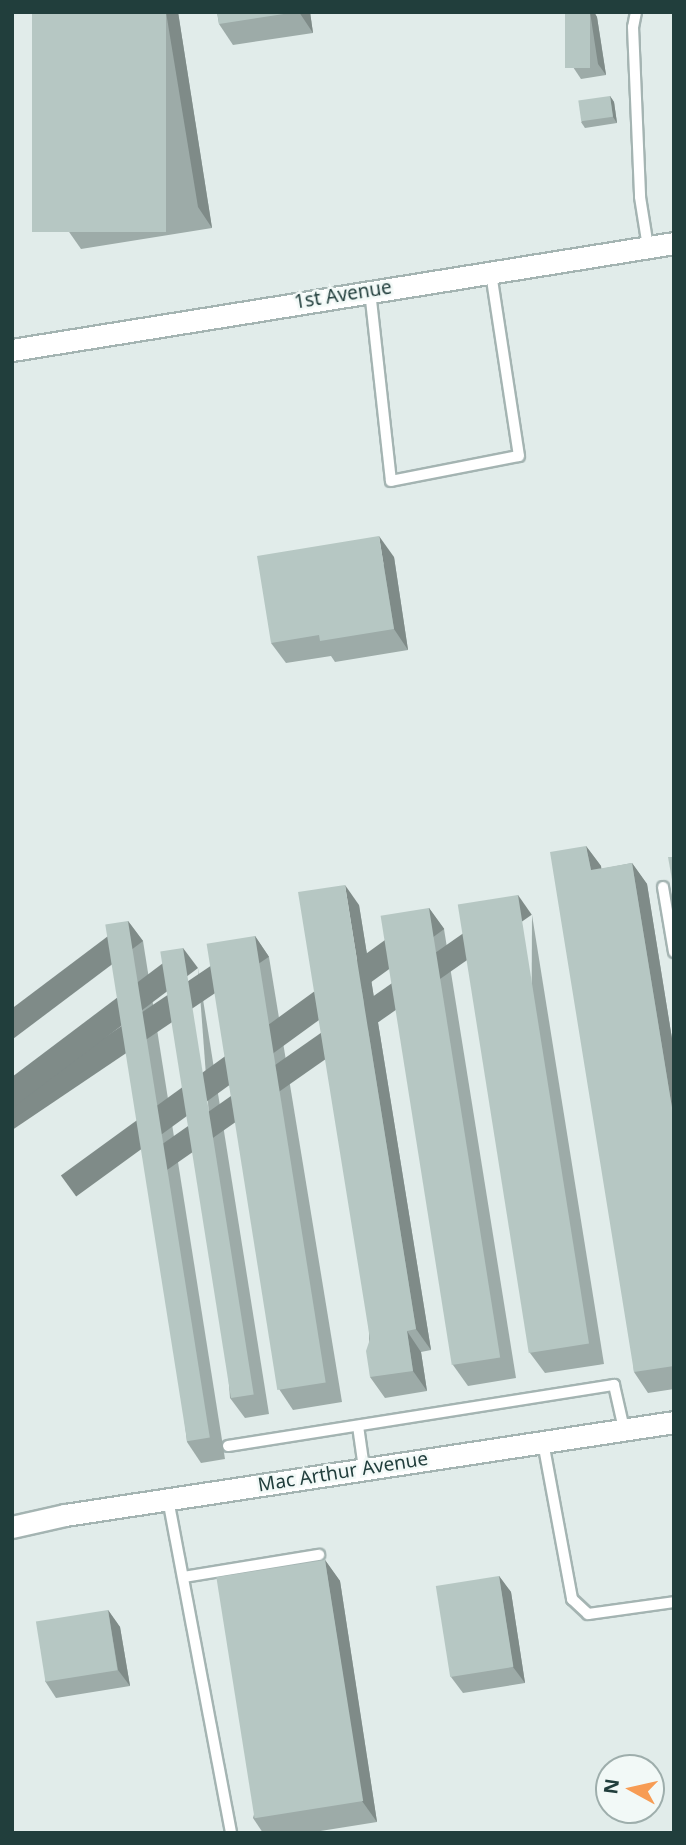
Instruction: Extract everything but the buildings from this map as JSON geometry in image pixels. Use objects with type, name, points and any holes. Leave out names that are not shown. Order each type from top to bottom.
[{"type":"street","name":"1st Avenue","points":[[12,350],[674,243]]},
{"type":"street","name":"Mac Arthur Avenue","points":[[12,1527],[364,1468],[674,1422]]},
{"type":"lane","points":[[636,12],[633,27],[640,197],[648,247]]},
{"type":"lane","points":[[370,291],[391,481],[519,456],[491,271]]},
{"type":"lane","points":[[663,887],[674,952]]},
{"type":"lane","points":[[228,1446],[614,1385],[624,1429]]},
{"type":"lane","points":[[358,1426],[364,1468]]},
{"type":"lane","points":[[542,1442],[572,1599],[588,1614],[674,1602]]},
{"type":"lane","points":[[169,1499],[231,1833]]},
{"type":"lane","points":[[184,1577],[319,1555]]}]
